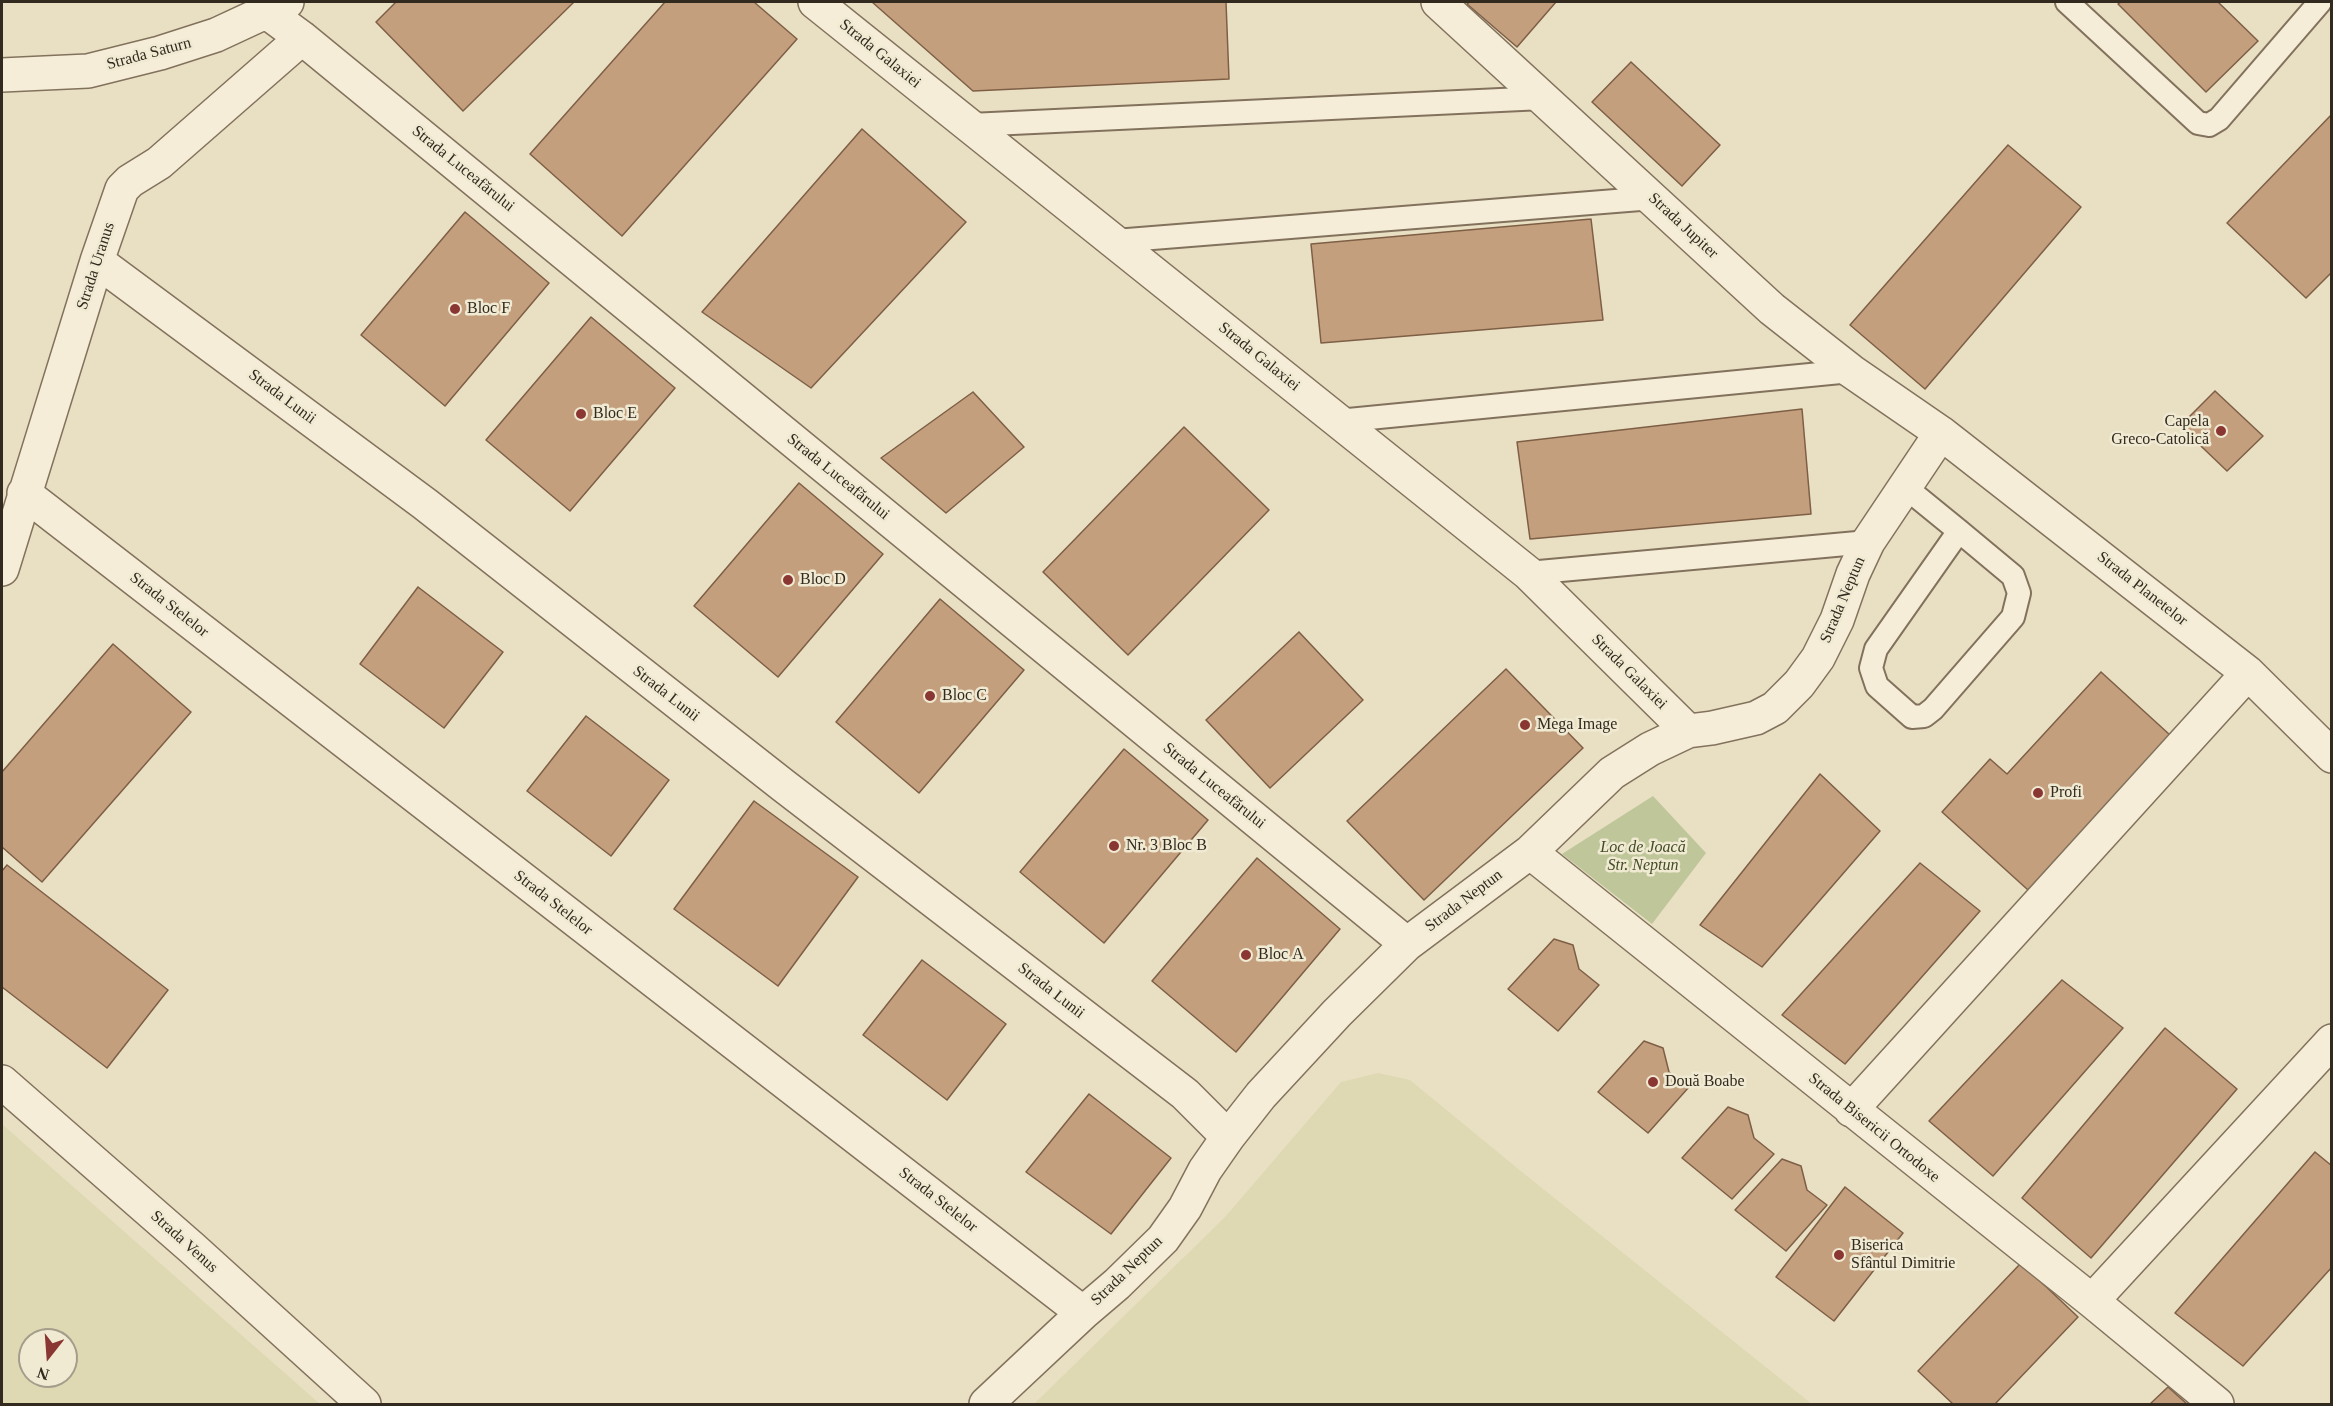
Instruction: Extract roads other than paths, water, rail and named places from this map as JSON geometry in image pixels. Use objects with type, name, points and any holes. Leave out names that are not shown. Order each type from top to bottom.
[{"type":"street","name":"Strada Galaxiei","points":[[815,2],[1528,573],[1688,730]]},
{"type":"street","name":"Strada Jupiter","points":[[1438,2],[1772,309],[1851,371],[1941,433]]},
{"type":"street","name":"Strada Luceafărului","points":[[278,7],[302,38],[1407,944]]},
{"type":"street","name":"Strada Saturn","points":[[2,75],[88,71],[160,53],[216,35],[278,7]]},
{"type":"street","name":"Strada Uranus","points":[[2,569],[97,261],[122,189],[130,181],[159,164],[302,38]]},
{"type":"street","name":"Strada Lunii","points":[[97,261],[117,273],[425,504],[775,779],[1185,1094],[1227,1137]]},
{"type":"street","name":"Strada Neptun","points":[[986,1404],[1163,1239],[1185,1208],[1205,1170],[1227,1137],[1261,1095],[1322,1029],[1407,944],[1530,852],[1612,773],[1650,749],[1688,730],[1712,728],[1756,718],[1775,708],[1799,684],[1818,658],[1837,620],[1853,574],[1868,542],[1941,433]]},
{"type":"street","name":"Strada Planetelor","points":[[1941,433],[2248,673],[2331,756]]},
{"type":"street","name":"Strada Stelelor","points":[[24,493],[1083,1313]]},
{"type":"street","points":[[1851,1110],[2248,673]]},
{"type":"street","name":"Strada Bisericii Ortodoxe","points":[[1530,852],[2092,1300],[2217,1404]]},
{"type":"street","points":[[2092,1300],[2331,1041]]},
{"type":"street","name":"Strada Venus","points":[[2,1082],[192,1248],[364,1404]]},
{"type":"lane","points":[[2067,2],[2198,123],[2209,125],[2219,120],[2320,2]]},
{"type":"lane","points":[[970,126],[1543,98]]},
{"type":"lane","points":[[1114,241],[1653,198]]},
{"type":"lane","points":[[1338,421],[1851,371]]},
{"type":"lane","points":[[1905,487],[1959,531],[2013,576],[2019,593],[2013,617],[1932,709],[1924,716],[1912,717],[1877,686],[1871,668],[1876,649],[1959,531]]},
{"type":"lane","points":[[1528,573],[1868,542]]},
{"type":"place","name":"Bloc F","points":[[455,309]]},
{"type":"place","name":"Bloc E","points":[[581,414]]},
{"type":"place","name":"Capela Greco-Catolică","points":[[2221,431]]},
{"type":"place","name":"Bloc D","points":[[788,580]]},
{"type":"place","name":"Bloc C","points":[[930,696]]},
{"type":"place","name":"Mega Image","points":[[1525,725]]},
{"type":"place","name":"Profi","points":[[2038,793]]},
{"type":"place","name":"Nr. 3 Bloc B","points":[[1114,846]]},
{"type":"place","name":"Bloc A","points":[[1246,955]]},
{"type":"place","name":"Două Boabe","points":[[1653,1082]]},
{"type":"place","name":"Biserica Sfântul Dimitrie","points":[[1839,1255]]},
{"type":"park label","name":"Loc de Joacă Str. Neptun","points":[[1643,857]]}]
